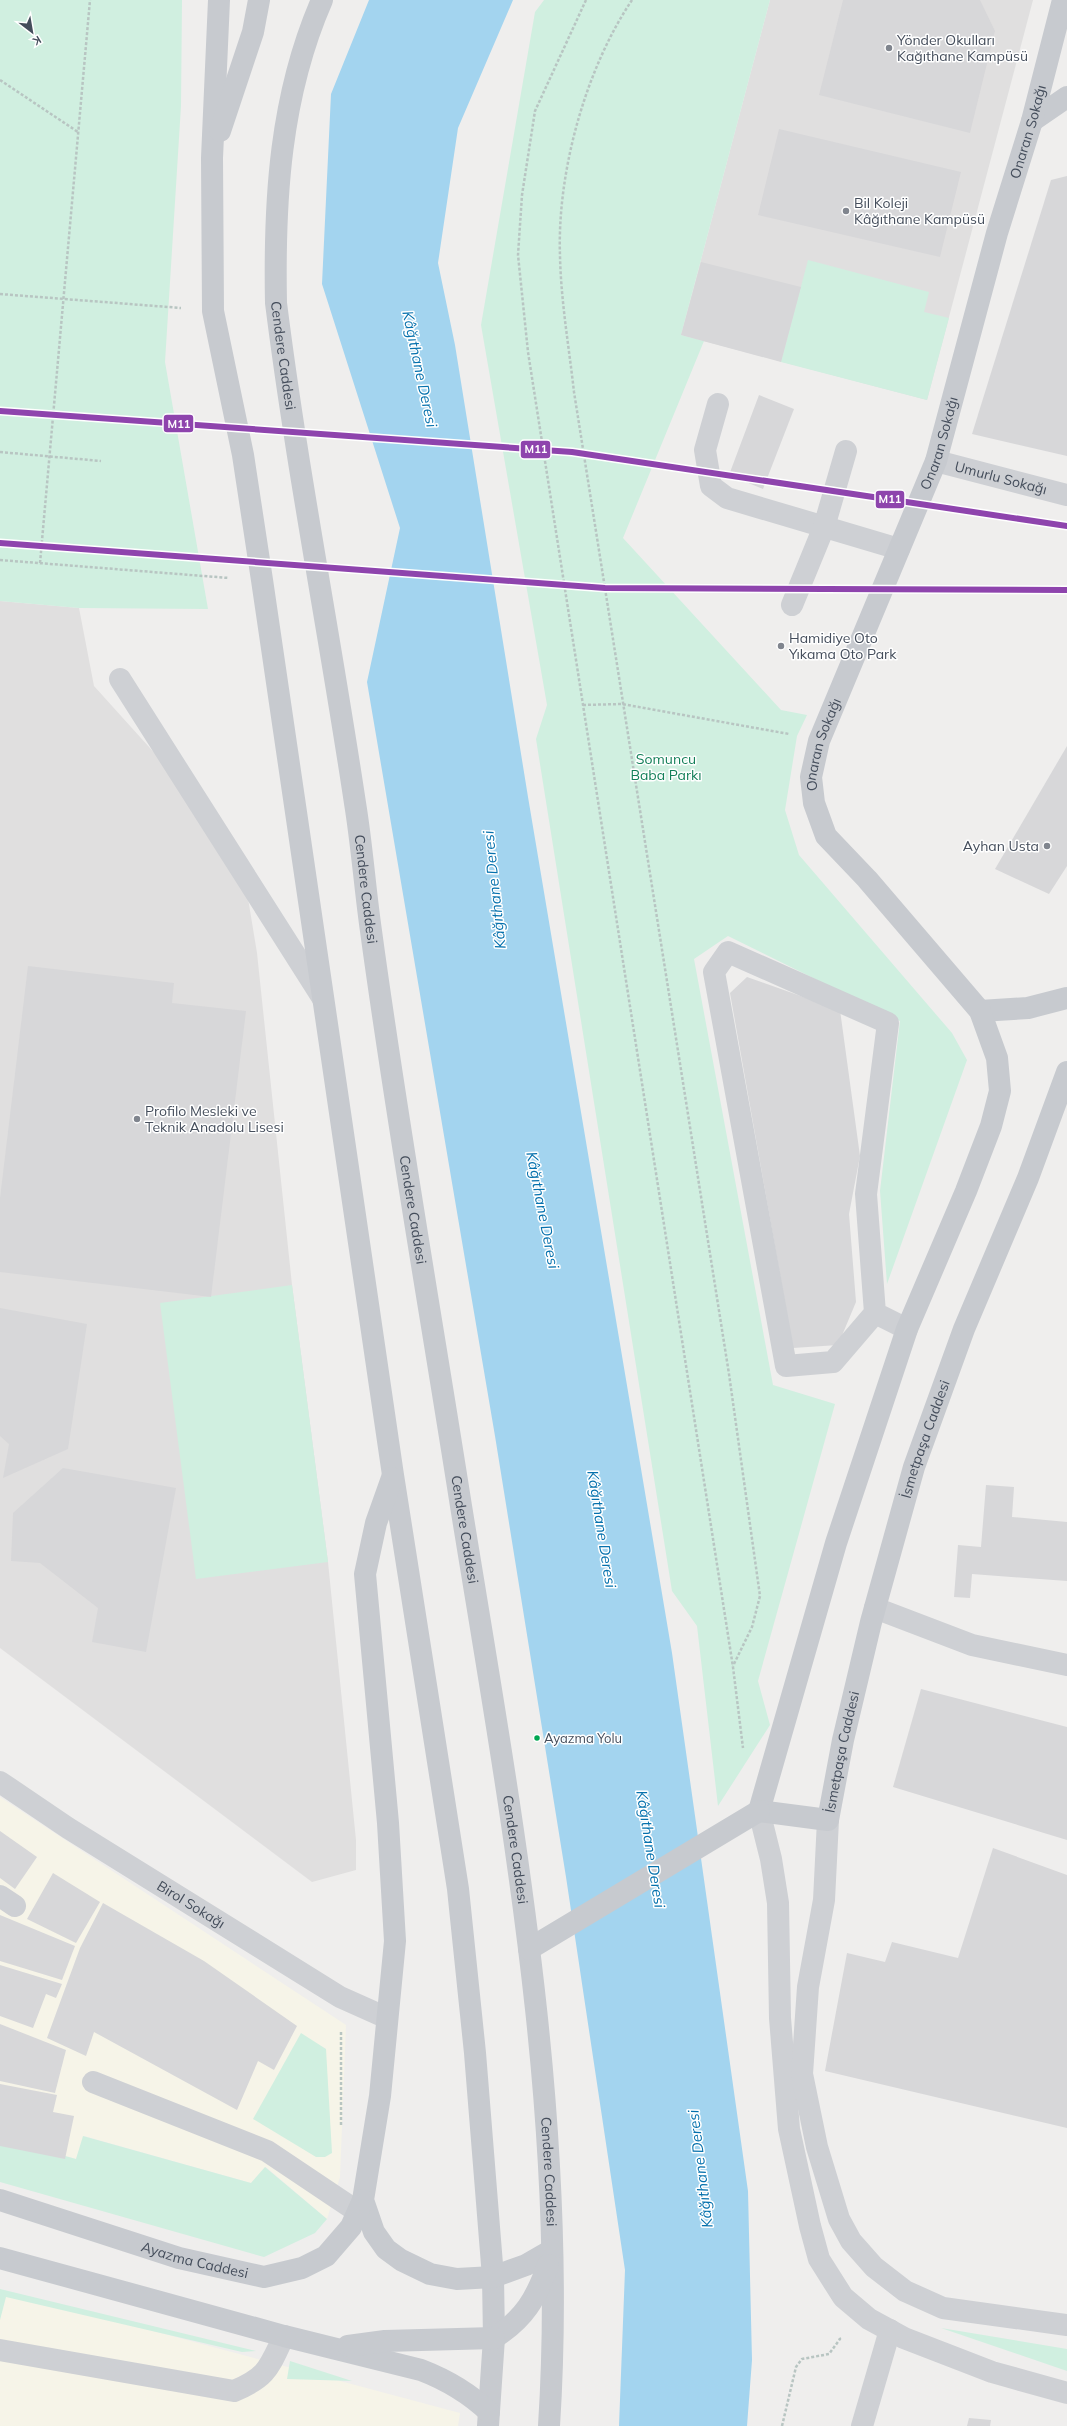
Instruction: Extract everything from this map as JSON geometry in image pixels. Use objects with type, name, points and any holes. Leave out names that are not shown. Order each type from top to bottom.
[{"type":"main road","points":[[219,0],[212,158],[213,311],[243,455],[393,1475],[458,1889],[475,2053],[493,2277],[494,2338],[488,2419]]},
{"type":"main road","points":[[212,158],[253,32],[259,0]]},
{"type":"main road","name":"Cendere Caddesi","points":[[322,0],[295,79],[284,128],[278,181],[275,233],[276,303],[356,805],[372,939],[416,1227],[510,1805],[529,1949],[540,2055],[552,2250],[554,2362],[549,2426]]},
{"type":"main road","name":"Onaran Sokağı","points":[[980,1011],[866,879],[826,836],[814,802],[811,777],[819,741],[936,461],[997,233],[1032,121],[1063,0]]},
{"type":"main road","points":[[1032,121],[1067,97]]},
{"type":"main road","points":[[759,1811],[836,1543],[907,1329],[966,1191],[991,1126],[1000,1091],[997,1058],[980,1011],[1028,1008],[1067,998]]},
{"type":"main road","name":"İsmetpaşa Caddesi","points":[[828,1820],[843,1740],[875,1608],[914,1467],[964,1329],[1028,1178],[1067,1072]]},
{"type":"main road","points":[[393,1475],[376,1523],[365,1574],[388,1823],[395,1941],[380,2096],[360,2206],[374,2232],[386,2249],[401,2260],[430,2274],[457,2279],[493,2277],[526,2265],[552,2250]]},
{"type":"main road","points":[[529,1949],[759,1811],[828,1820]]},
{"type":"main road","name":"Ayazma Caddesi","points":[[0,2200],[179,2258],[264,2276],[302,2268],[326,2256],[351,2227],[360,2206]]},
{"type":"main road","points":[[337,2348],[385,2341],[494,2338],[511,2327],[529,2306],[540,2289],[552,2250]]},
{"type":"main road","points":[[0,2258],[284,2336],[337,2348],[439,2376],[470,2395],[488,2419]]},
{"type":"street","points":[[718,404],[705,450],[711,486],[727,498],[899,549]]},
{"type":"street","points":[[792,605],[824,527],[846,450]]},
{"type":"street","name":"Umurlu Sokağı","points":[[936,461],[1067,495]]},
{"type":"street","points":[[120,679],[322,997]]},
{"type":"street","points":[[728,952],[888,1022],[866,1194],[875,1313],[833,1362],[786,1366],[714,972],[728,952]]},
{"type":"street","points":[[875,1313],[907,1329]]},
{"type":"street","points":[[875,1608],[972,1645],[1067,1665]]},
{"type":"street","name":"Birol Sokağı","points":[[0,1782],[68,1828],[340,1997],[388,2018]]},
{"type":"street","points":[[759,1811],[771,1859],[778,1903],[780,2018],[789,2129],[810,2226],[819,2259],[843,2296],[869,2319],[904,2338],[992,2372],[1067,2393]]},
{"type":"street","points":[[828,1820],[824,1900],[808,1987],[802,2074],[817,2147],[839,2218],[851,2241],[874,2267],[905,2291],[943,2308],[1067,2325]]},
{"type":"street","points":[[92,2082],[267,2151],[360,2206]]},
{"type":"street","points":[[862,2426],[890,2330]]},
{"type":"street","points":[[0,2350],[234,2391],[255,2382],[268,2369],[284,2336]]},
{"type":"path","points":[[40,563],[90,0]]},
{"type":"path","points":[[586,0],[535,111],[522,195],[518,255],[528,352],[733,1667],[743,1751]]},
{"type":"path","points":[[632,0],[604,51],[584,100],[561,207],[561,289],[574,392],[622,704],[729,1374],[760,1596],[752,1627],[733,1667]]},
{"type":"path","points":[[0,80],[78,132]]},
{"type":"path","points":[[0,294],[213,311]]},
{"type":"path","points":[[0,452],[101,460]]},
{"type":"path","points":[[0,560],[262,580]]},
{"type":"path","points":[[583,705],[622,704],[819,741]]},
{"type":"path","points":[[340,1997],[341,2132]]},
{"type":"shaded area","name":"Bil Koleji Kâğıthane Kampüsü","points":[[770,0],[1033,0],[927,400],[681,335]]},
{"type":"shaded area","name":"Profilo Mesleki ve Teknik Anadolu Lisesi","points":[[0,601],[79,608],[94,686],[214,819],[245,880],[257,953],[292,1285],[328,1562],[356,1840],[356,1870],[312,1882],[0,1648]]},
{"type":"shaded area","points":[[0,1797],[346,2025],[340,2177],[327,2219],[266,2167],[251,2183],[84,2136],[76,2159],[0,2138]]},
{"type":"shaded area","points":[[0,2290],[460,2413],[458,2426],[0,2426]]},
{"type":"green space","points":[[0,0],[182,0],[181,106],[165,362],[208,609],[79,608],[0,601]]},
{"type":"green space","name":"Somuncu Baba Parkı","points":[[544,0],[770,0],[681,335],[704,341],[623,538],[781,710],[807,715],[797,736],[785,810],[799,855],[952,1033],[967,1060],[887,1284],[880,1191],[900,1021],[728,936],[694,959],[773,1385],[835,1404],[758,1681],[770,1725],[718,1806],[697,1626],[672,1591],[536,739],[547,705],[481,325],[535,12]]},
{"type":"green space","points":[[808,260],[929,292],[924,312],[949,318],[927,400],[781,362]]},
{"type":"green space","points":[[292,1285],[328,1562],[196,1579],[160,1303]]},
{"type":"green space","points":[[301,2033],[326,2049],[332,2153],[325,2157],[316,2157],[253,2119]]},
{"type":"green space","points":[[83,2136],[251,2183],[265,2167],[327,2219],[315,2233],[264,2257],[0,2182],[0,2138],[76,2159]]},
{"type":"green space","points":[[0,2289],[256,2351],[242,2352],[6,2297],[0,2320]]},
{"type":"green space","points":[[941,2328],[1067,2349],[1067,2371]]},
{"type":"green space","points":[[290,2361],[352,2381],[287,2379]]},
{"type":"water","name":"Kâğıthane Deresi","points":[[369,0],[513,0],[458,128],[438,263],[455,345],[528,797],[672,1653],[748,2191],[752,2360],[747,2426],[619,2426],[625,2270],[566,1877],[495,1436],[367,682],[400,528],[322,284],[331,94]]},
{"type":"building","points":[[843,0],[980,0],[995,31],[970,133],[819,95]]},
{"type":"building","points":[[779,129],[961,172],[940,257],[758,215]]},
{"type":"building","points":[[1067,176],[1067,456],[972,434],[1051,180]]},
{"type":"building","points":[[701,262],[801,287],[781,362],[681,335]]},
{"type":"building","points":[[759,395],[794,409],[763,489],[729,475]]},
{"type":"building","points":[[1067,746],[1067,866],[1049,894],[995,869]]},
{"type":"building","points":[[28,966],[174,983],[172,1003],[246,1011],[211,1297],[0,1272],[0,1198]]},
{"type":"building","points":[[747,977],[840,1010],[860,1156],[849,1214],[856,1302],[838,1345],[793,1348],[730,993]]},
{"type":"building","points":[[0,1308],[87,1324],[68,1449],[3,1478],[9,1444],[0,1436]]},
{"type":"building","points":[[63,1468],[176,1488],[146,1652],[92,1642],[98,1608],[40,1563],[11,1561],[13,1513]]},
{"type":"building","points":[[986,1485],[1014,1487],[1012,1517],[1067,1522],[1067,1581],[972,1574],[970,1598],[954,1597],[958,1545],[981,1547]]},
{"type":"building","points":[[921,1689],[1067,1727],[1067,1840],[893,1787]]},
{"type":"building","points":[[0,1831],[37,1857],[15,1889],[0,1878]]},
{"type":"building","points":[[993,1848],[1067,1875],[1067,2128],[825,2071],[847,1953],[885,1962],[892,1942],[958,1958]]},
{"type":"building","points":[[53,1873],[100,1902],[76,1943],[27,1919]]},
{"type":"building","points":[[103,1903],[204,1961],[297,2026],[274,2070],[258,2061],[237,2110],[94,2032],[86,2056],[47,2038],[80,1948]]},
{"type":"building","points":[[0,1915],[75,1946],[62,1980],[0,1961]]},
{"type":"building","points":[[0,1965],[62,1984],[56,1998],[46,1994],[33,2028],[0,2016]]},
{"type":"building","points":[[0,2024],[66,2050],[55,2093],[0,2081]]},
{"type":"building","points":[[0,2084],[57,2095],[53,2112],[74,2116],[65,2159],[0,2146]]},
{"type":"building","points":[[969,2418],[991,2420],[990,2426],[967,2426]]},
{"type":"transit line","name":"M11","points":[[0,411],[572,452],[1067,526]]},
{"type":"transit line","name":"M11","points":[[0,543],[605,588],[1067,590]]},
{"type":"place","name":"Yönder Okulları Kağıthane Kampüsü","points":[[889,48]]},
{"type":"place","name":"Bil Koleji Kâğıthane Kampüsü","points":[[846,211]]},
{"type":"place","name":"Hamidiye Oto Yıkama Oto Park","points":[[781,646]]},
{"type":"place","name":"Ayhan Usta","points":[[1047,846]]},
{"type":"place","name":"Profilo Mesleki ve Teknik Anadolu Lisesi","points":[[137,1119]]},
{"type":"place","name":"Ayazma Yolu","points":[[537,1738]]}]
